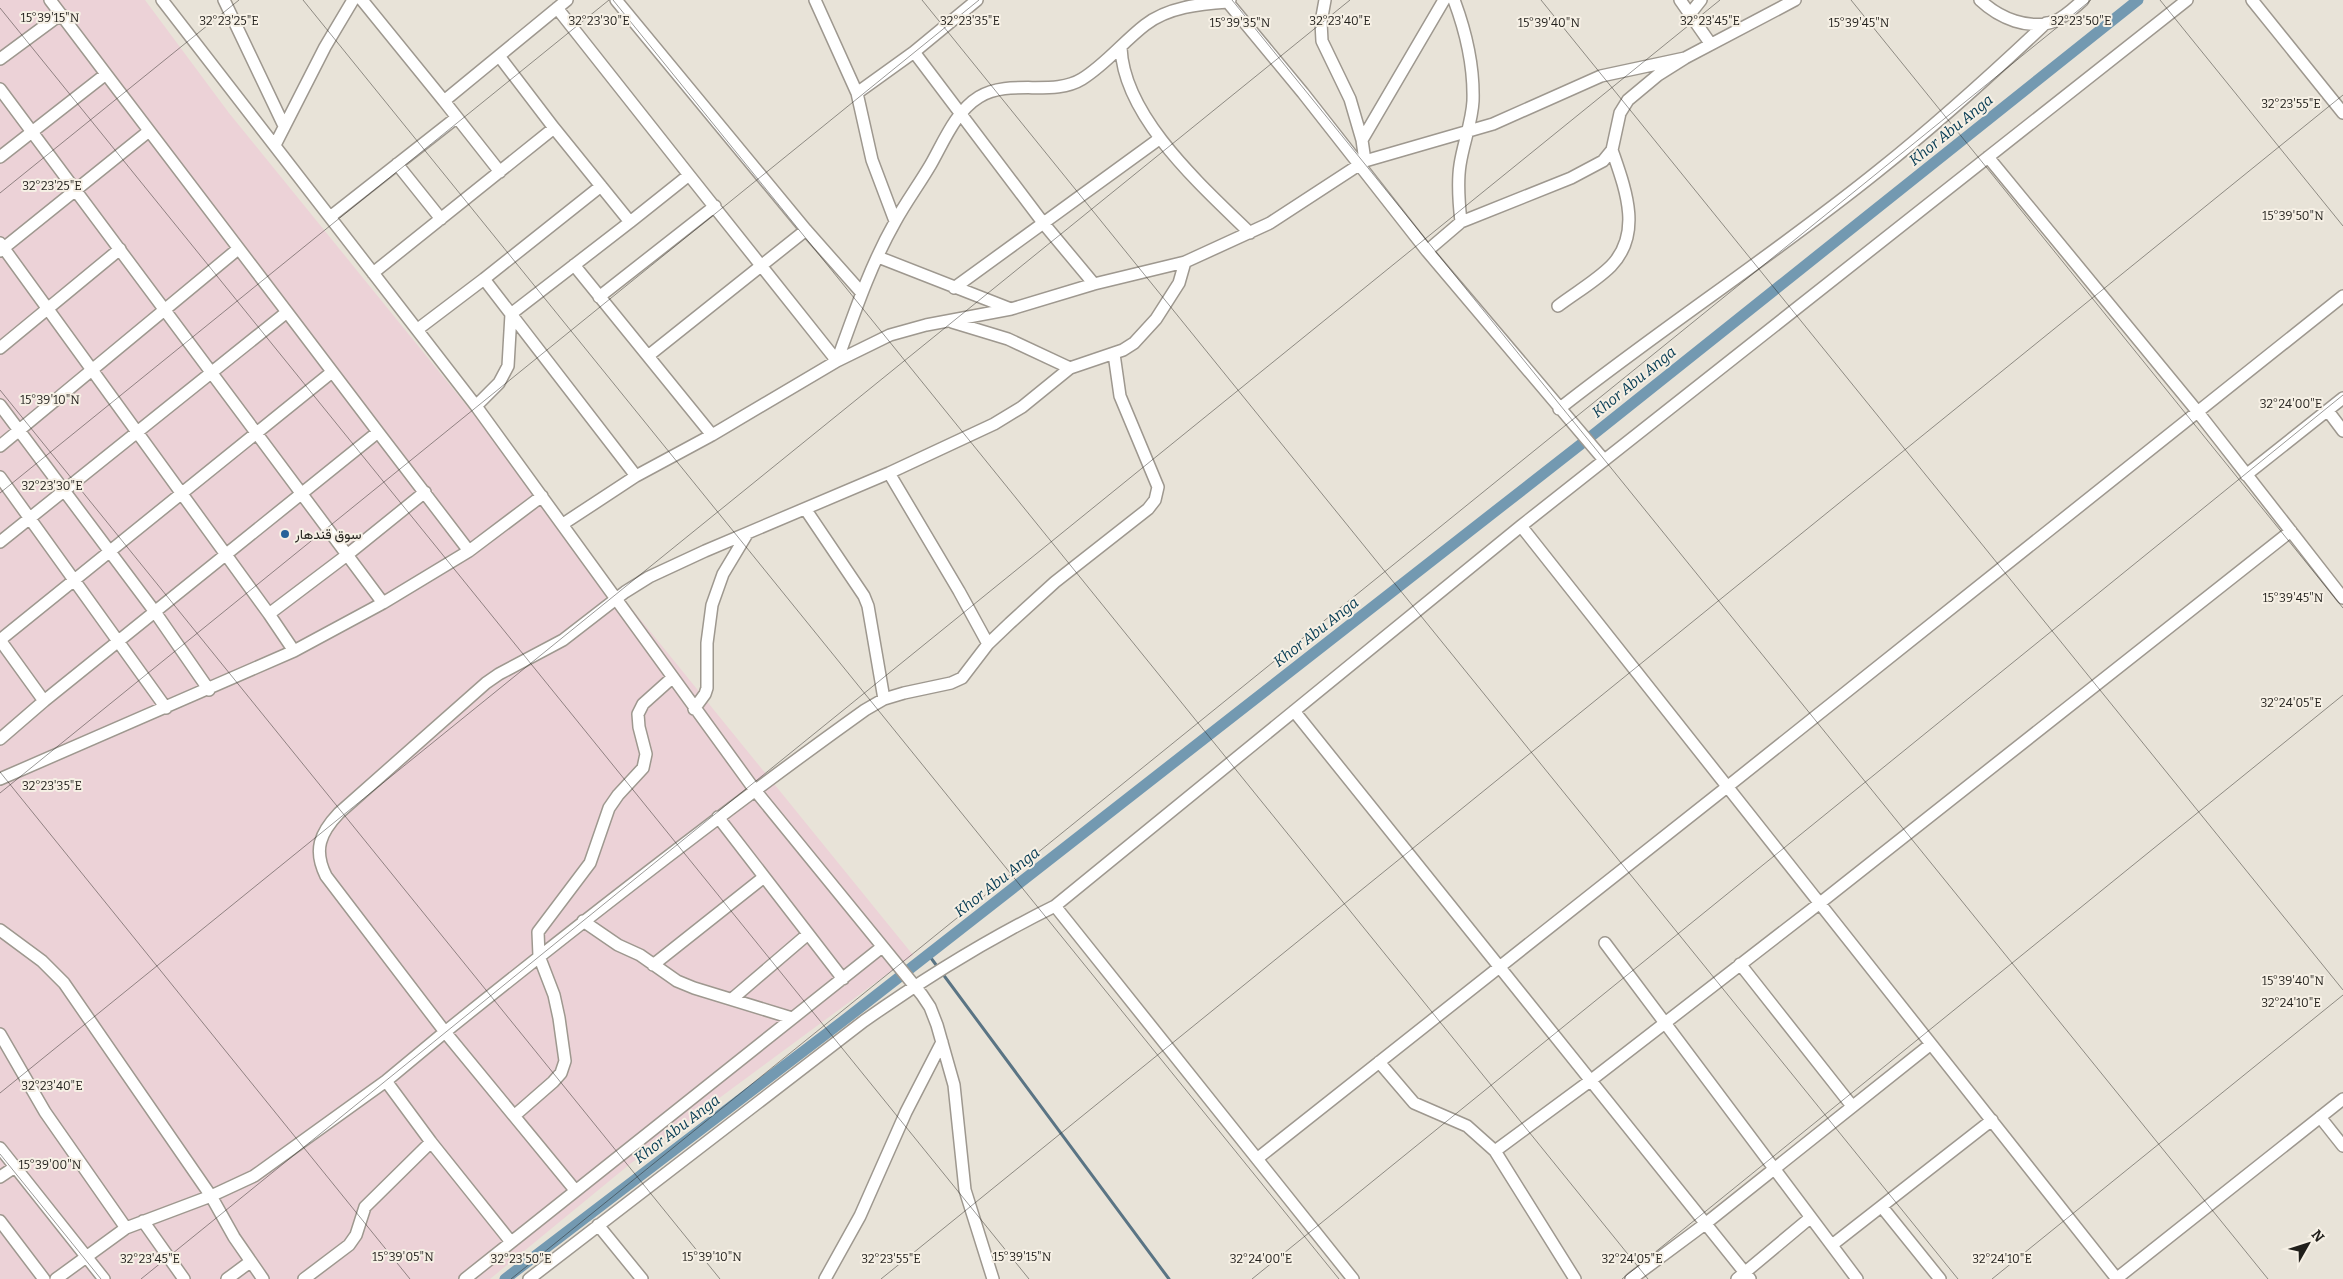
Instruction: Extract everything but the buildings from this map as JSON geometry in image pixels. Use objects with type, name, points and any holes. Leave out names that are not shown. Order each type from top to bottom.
[{"type":"street","points":[[50,0],[469,551]]},
{"type":"street","points":[[162,0],[476,406],[754,789],[912,982],[930,1007],[954,1085],[965,1190],[993,1276]]},
{"type":"street","points":[[224,0],[284,126]]},
{"type":"street","points":[[275,145],[325,47],[353,0]]},
{"type":"street","points":[[362,0],[500,172]]},
{"type":"street","points":[[444,101],[566,0]]},
{"type":"street","points":[[616,0],[806,230],[861,292]]},
{"type":"street","points":[[815,0],[857,93],[872,160],[895,221]]},
{"type":"street","points":[[857,93],[914,52],[977,0]]},
{"type":"street","points":[[1326,0],[1321,22],[1322,41],[1350,99],[1362,140],[1361,163]]},
{"type":"street","points":[[1454,0],[1463,23],[1469,55],[1473,102],[1460,166],[1459,205],[1461,222]]},
{"type":"street","points":[[1680,0],[1710,43]]},
{"type":"street","points":[[1690,14],[1701,0]]},
{"type":"street","points":[[1427,251],[1461,222],[1588,170],[1603,161],[1612,150],[1620,113],[1628,100],[1658,75],[1710,43],[1795,0]]},
{"type":"street","points":[[1980,0],[1988,8],[2028,25],[2057,20],[2083,0]]},
{"type":"street","points":[[529,1279],[912,982],[1055,906],[1521,526],[2187,0]]},
{"type":"street","points":[[2252,0],[2343,113]]},
{"type":"street","points":[[838,361],[861,292],[895,221],[961,112],[978,97],[1003,88],[1063,86],[1080,81],[1106,62],[1147,24],[1171,11],[1228,1],[1361,163],[1427,251],[1604,460]]},
{"type":"street","points":[[1362,140],[1440,2]]},
{"type":"street","points":[[557,8],[838,361]]},
{"type":"street","points":[[0,59],[61,14]]},
{"type":"street","points":[[1559,409],[1877,171],[1972,92],[2046,23]]},
{"type":"street","points":[[1121,48],[1122,66],[1129,84],[1159,139],[1250,233]]},
{"type":"street","points":[[914,52],[1044,224],[1094,284]]},
{"type":"street","points":[[499,56],[630,222]]},
{"type":"street","points":[[563,524],[636,476],[712,435],[838,361],[890,335],[948,321],[1011,309],[1094,284],[1185,262],[1250,233],[1288,212],[1361,163],[1493,124],[1601,76],[1685,58]]},
{"type":"street","points":[[0,157],[106,74]]},
{"type":"street","points":[[0,89],[383,603]]},
{"type":"street","points":[[330,217],[456,118]]},
{"type":"street","points":[[374,273],[554,128]]},
{"type":"street","points":[[149,131],[1,247],[138,431],[294,651]]},
{"type":"street","points":[[954,288],[1159,139]]},
{"type":"street","points":[[1558,306],[1611,266],[1624,247],[1630,226],[1626,189],[1612,150]]},
{"type":"street","points":[[1988,157],[2197,411],[2343,598]]},
{"type":"street","points":[[397,164],[441,219]]},
{"type":"street","points":[[476,406],[499,383],[508,366],[511,314],[689,174]]},
{"type":"street","points":[[418,329],[601,186]]},
{"type":"street","points":[[599,297],[715,206]]},
{"type":"street","points":[[648,356],[806,230]]},
{"type":"street","points":[[0,348],[120,249]]},
{"type":"street","points":[[0,446],[238,249]]},
{"type":"street","points":[[878,257],[1011,309]]},
{"type":"street","points":[[575,1190],[445,1032],[326,876],[320,863],[318,849],[328,825],[339,813],[486,683],[499,674],[563,640],[615,600],[649,577],[806,510],[994,424],[1022,406],[1070,368],[1114,354],[1134,343],[1156,318],[1179,283],[1185,262]]},
{"type":"street","points":[[574,265],[712,435]]},
{"type":"street","points":[[484,279],[636,476]]},
{"type":"street","points":[[1258,1158],[1728,787],[2343,296]]},
{"type":"street","points":[[0,542],[287,312]]},
{"type":"street","points":[[948,321],[1008,339],[1070,368]]},
{"type":"street","points":[[56,1279],[126,1228],[211,1196],[254,1176],[386,1081],[583,921],[754,789],[865,710],[884,699],[950,683],[962,678],[988,644],[1055,582],[1148,509],[1158,494],[1154,475],[1140,449],[1120,396],[1114,354]]},
{"type":"street","points":[[44,701],[0,640],[332,372]]},
{"type":"street","points":[[2246,474],[2343,398]]},
{"type":"street","points":[[0,405],[155,612],[209,690]]},
{"type":"street","points":[[2328,411],[2343,431]]},
{"type":"street","points":[[0,739],[44,701],[378,432]]},
{"type":"street","points":[[889,473],[959,590],[988,644]]},
{"type":"street","points":[[0,477],[166,708]]},
{"type":"street","points":[[269,614],[347,555],[425,492]]},
{"type":"street","points":[[0,779],[209,690],[294,651],[383,603],[469,551],[542,496]]},
{"type":"street","points":[[806,510],[864,596],[868,606],[884,699]]},
{"type":"street","points":[[1521,526],[2116,1279],[2343,1099]]},
{"type":"street","points":[[1495,1151],[1590,1081],[1820,903],[2291,531]]},
{"type":"street","points":[[694,708],[705,694],[707,688],[707,643],[715,592],[747,534]]},
{"type":"street","points":[[514,1116],[553,1082],[561,1073],[565,1061],[564,1040],[554,995],[539,956],[538,932],[590,863],[609,808],[618,795],[643,768],[646,754],[639,727],[638,714],[644,704],[672,678]]},
{"type":"street","points":[[1294,710],[1705,1224],[1744,1277],[1810,1218]]},
{"type":"street","points":[[718,817],[843,979]]},
{"type":"street","points":[[653,964],[764,877]]},
{"type":"street","points":[[1055,906],[1353,1279]]},
{"type":"street","points":[[583,921],[677,981],[792,1018]]},
{"type":"street","points":[[0,930],[42,961],[64,983],[211,1196],[250,1262],[263,1279]]},
{"type":"street","points":[[732,999],[808,934]]},
{"type":"street","points":[[1605,943],[1857,1279]]},
{"type":"street","points":[[464,1279],[882,947]]},
{"type":"street","points":[[1740,964],[1852,1106]]},
{"type":"street","points":[[0,1034],[45,1112],[126,1228]]},
{"type":"street","points":[[825,1279],[860,1216],[906,1112],[942,1042]]},
{"type":"street","points":[[1631,1279],[1705,1224],[1773,1168],[1932,1044]]},
{"type":"street","points":[[1379,1062],[1414,1103],[1466,1126],[1495,1151],[1576,1279]]},
{"type":"street","points":[[386,1081],[431,1142],[510,1242]]},
{"type":"street","points":[[2320,1117],[2343,1146]]},
{"type":"street","points":[[1832,1245],[1992,1120]]},
{"type":"street","points":[[304,1279],[349,1245],[356,1235],[365,1207],[431,1142]]},
{"type":"street","points":[[0,1148],[104,1279]]},
{"type":"street","points":[[0,1177],[15,1167]]},
{"type":"street","points":[[1882,1207],[1940,1279]]},
{"type":"street","points":[[0,1221],[44,1279]]},
{"type":"street","points":[[143,1221],[184,1279]]},
{"type":"street","points":[[598,1225],[642,1279]]},
{"type":"street","points":[[228,1279],[250,1262]]},
{"type":"shaded area","name":"سوق قندهار","points":[[0,0],[145,0],[229,113],[913,955],[630,1164],[490,1279],[0,1279]]},
{"type":"waterway","name":"Khor Abu Anga","points":[[505,1279],[843,1021],[1594,434],[2138,0]]},
{"type":"waterway","points":[[928,954],[1169,1279]]},
{"type":"place","name":"سوق قندهار","points":[[285,534]]}]
